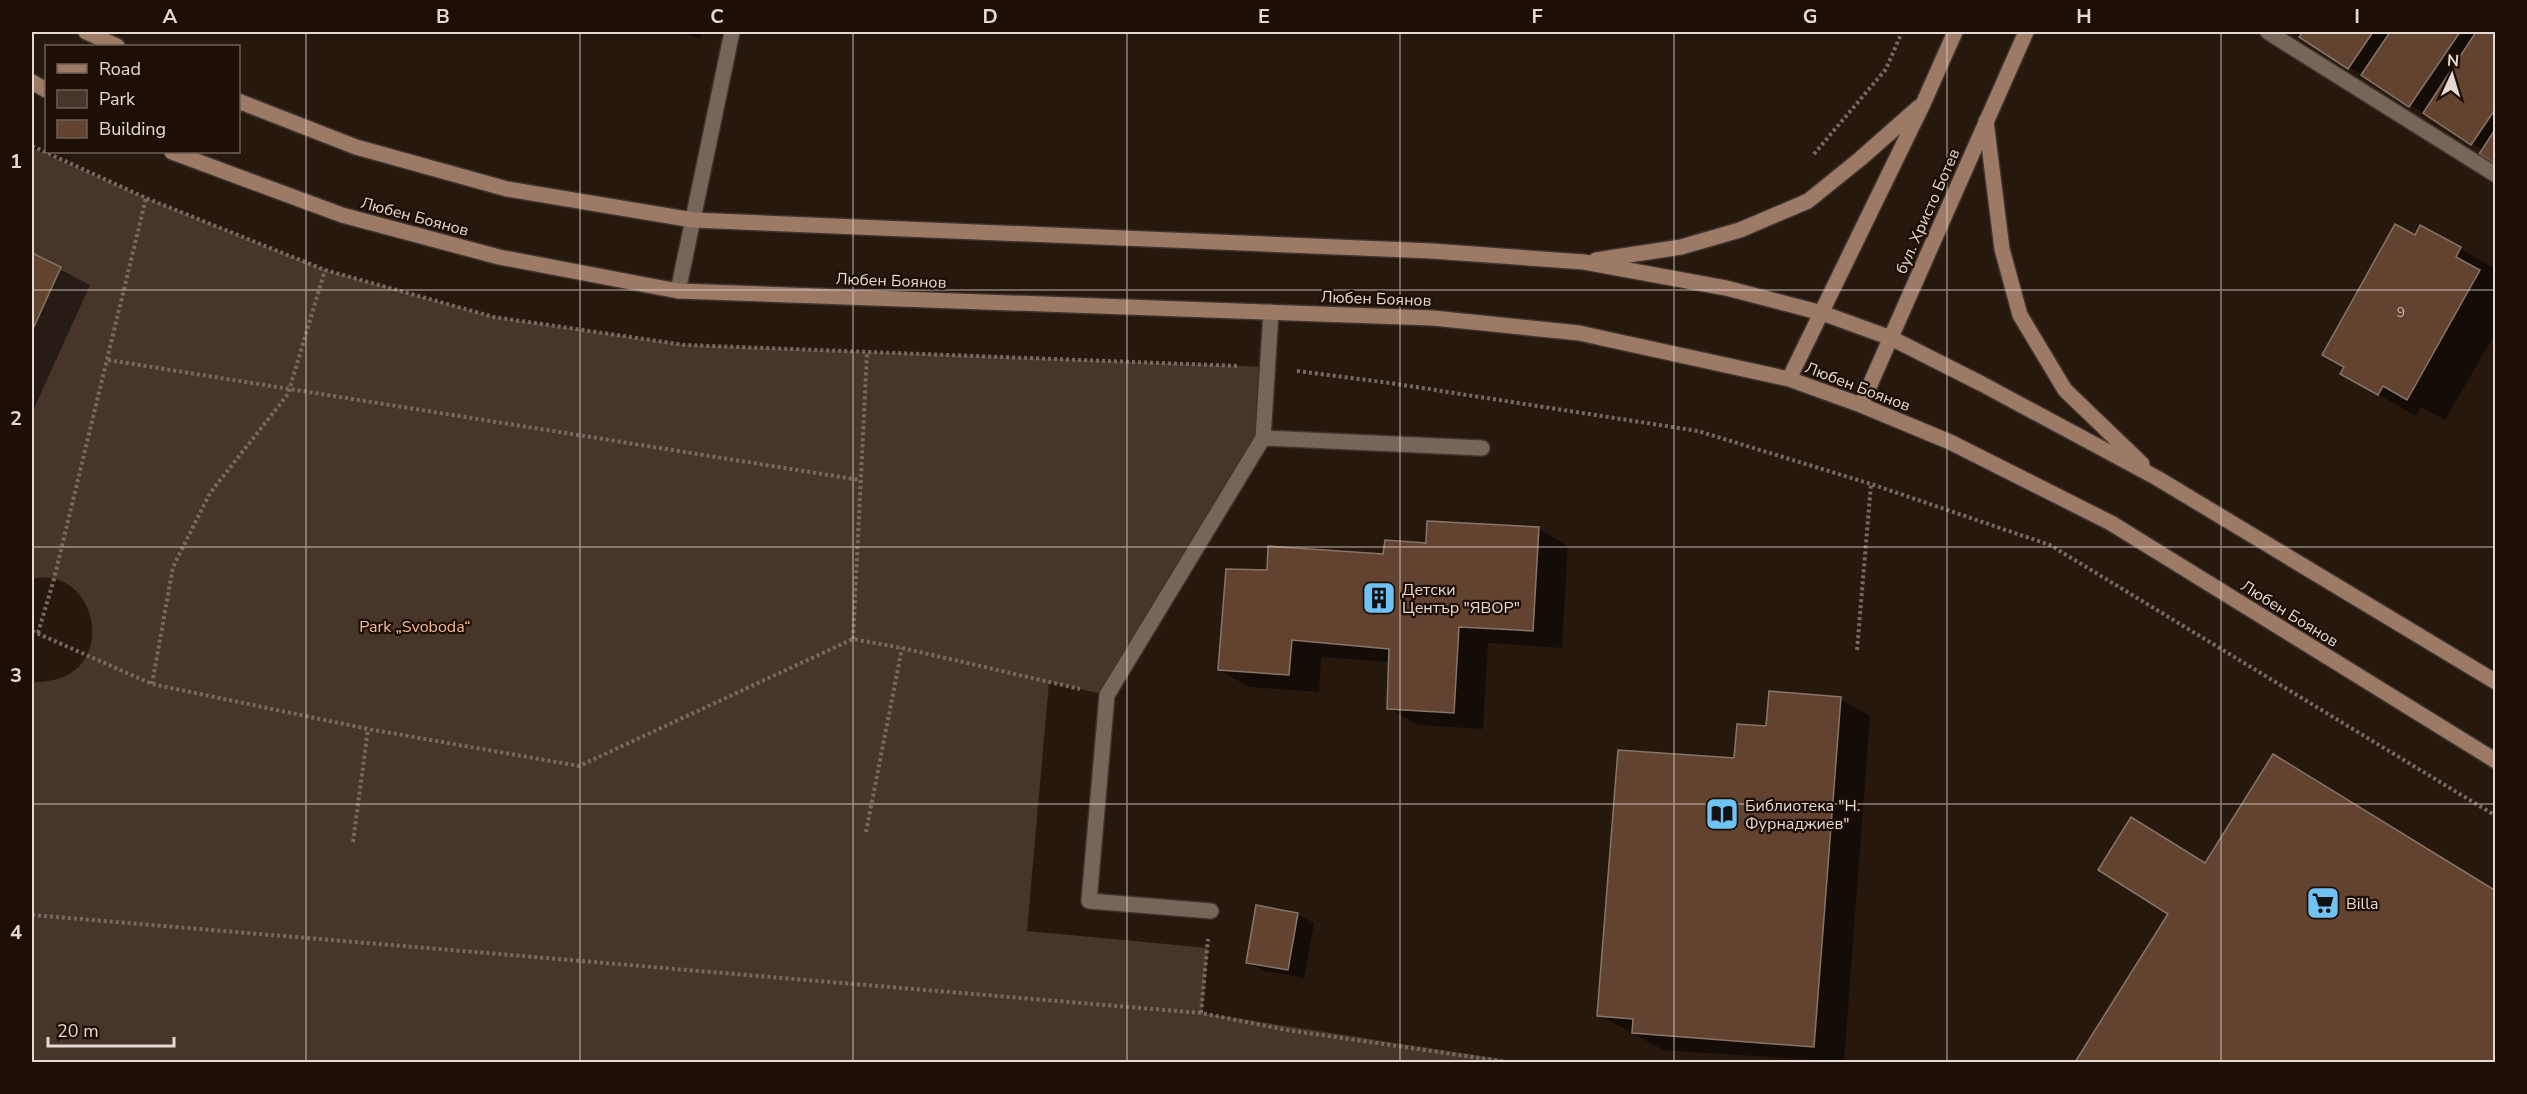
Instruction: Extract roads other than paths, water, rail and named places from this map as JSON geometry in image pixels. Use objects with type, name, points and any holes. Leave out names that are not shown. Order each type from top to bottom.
[{"type":"street","points":[[86,32],[115,45]]},
{"type":"street","points":[[678,291],[732,32]]},
{"type":"street","points":[[1789,379],[1923,104],[1955,32]]},
{"type":"street","name":"бул. Христо Ботев","points":[[1861,405],[2026,32]]},
{"type":"street","points":[[2268,32],[2496,175]]},
{"type":"street","points":[[240,102],[356,147],[507,189],[693,220],[1420,250],[1584,262],[1726,288],[1822,313],[1891,338],[2157,478],[2496,682]]},
{"type":"street","points":[[1584,262],[1681,247],[1752,226],[1808,201],[1923,104]]},
{"type":"street","points":[[1986,120],[2002,249],[2020,315],[2065,390],[2157,478]]},
{"type":"street","name":"Любен Боянов","points":[[175,153],[342,215],[499,257],[678,291],[1433,318],[1579,333],[1789,379],[1861,405],[1950,442],[2112,523],[2496,761]]},
{"type":"street","points":[[1211,911],[1089,901],[1107,695],[1263,438],[1271,312]]},
{"type":"street","points":[[1263,438],[1482,448]]},
{"type":"place","name":"Детски Център \"ЯВОР\"","points":[[1379,598]]},
{"type":"place","name":"Библиотека \"Н. Фурнаджиев\"","points":[[1722,814]]},
{"type":"place","name":"Billa","points":[[2323,903]]},
{"type":"park label","name":"Park „Svoboda“","points":[[415,626]]}]
